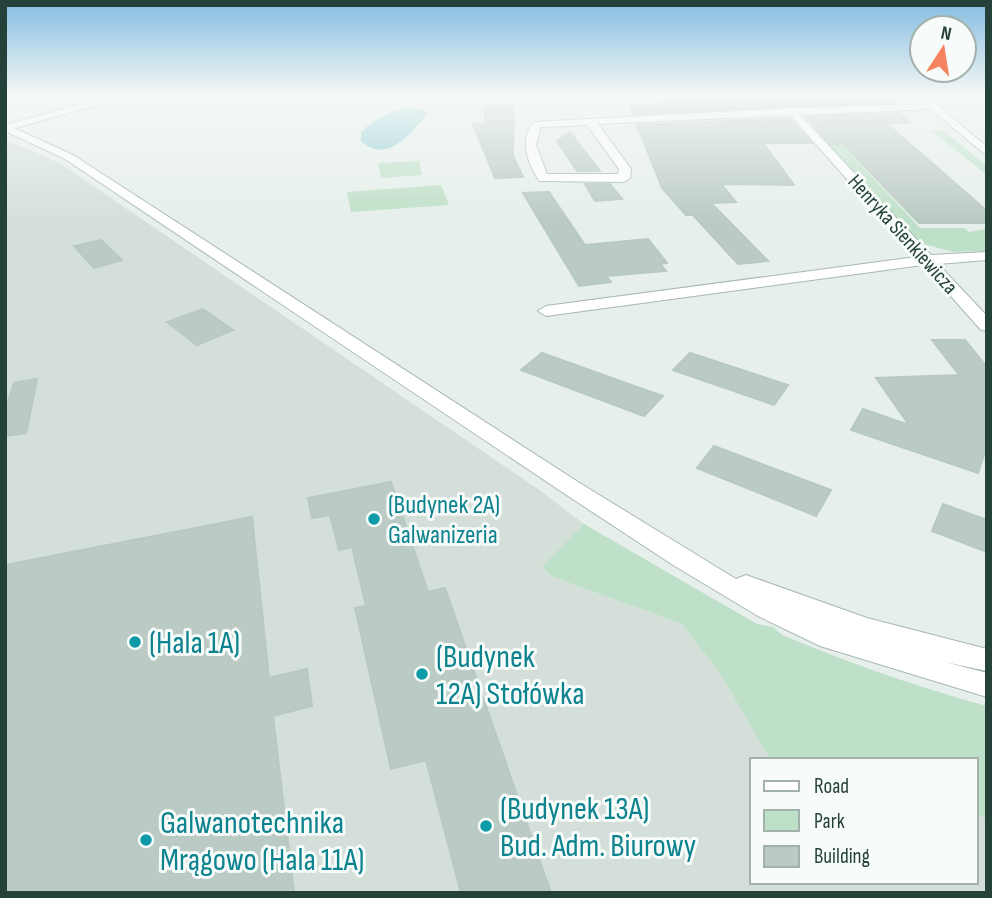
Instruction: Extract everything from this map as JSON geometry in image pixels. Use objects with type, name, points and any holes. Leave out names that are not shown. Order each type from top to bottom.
[{"type":"street","points":[[25,136],[69,157],[682,559],[767,609],[830,638],[987,685]]},
{"type":"street","points":[[531,136],[530,152],[543,178],[624,178],[625,169],[601,136]]},
{"type":"street","name":"Henryka Sienkiewicza","points":[[814,136],[987,326]]},
{"type":"street","points":[[967,136],[987,153]]},
{"type":"street","points":[[546,311],[926,260],[987,256]]},
{"type":"street","points":[[682,559],[818,613],[987,660]]},
{"type":"shaded area","points":[[5,143],[13,143],[58,162],[538,489],[584,524],[542,568],[553,577],[682,624],[719,672],[770,758],[750,758],[750,884],[978,884],[978,816],[987,818],[987,893],[5,893]]},
{"type":"green space","points":[[821,136],[834,136],[920,228],[965,228],[969,232],[987,229],[987,251],[954,252],[919,243]]},
{"type":"green space","points":[[938,136],[950,136],[987,166],[987,175]]},
{"type":"green space","points":[[419,161],[422,175],[381,178],[378,163]]},
{"type":"green space","points":[[441,185],[449,205],[351,212],[347,192]]},
{"type":"green space","points":[[584,524],[757,624],[773,627],[782,635],[883,674],[987,706],[987,818],[978,816],[978,758],[770,758],[719,672],[682,624],[553,577],[542,567]]},
{"type":"water","points":[[361,136],[407,136],[390,148],[380,150],[361,141]]},
{"type":"building","points":[[478,136],[513,136],[513,156],[523,177],[495,178]]},
{"type":"building","points":[[564,136],[573,136],[600,171],[577,171],[557,141]]},
{"type":"building","points":[[641,136],[805,136],[812,143],[763,143],[794,185],[721,184],[736,202],[711,203],[768,261],[738,264],[693,215],[686,215],[662,188]]},
{"type":"building","points":[[823,136],[901,136],[987,211],[987,223],[919,223],[843,144],[830,144]]},
{"type":"building","points":[[585,184],[610,184],[622,199],[595,201]]},
{"type":"building","points":[[549,192],[585,245],[648,239],[667,263],[660,264],[666,271],[606,276],[611,282],[579,286],[523,193]]},
{"type":"building","points":[[101,240],[122,260],[94,268],[74,246]]},
{"type":"building","points":[[203,309],[233,330],[197,345],[167,322]]},
{"type":"building","points":[[932,340],[965,340],[987,367],[987,446],[978,473],[851,430],[863,409],[909,425],[876,378],[959,375]]},
{"type":"building","points":[[542,353],[663,396],[644,416],[521,370]]},
{"type":"building","points":[[690,353],[788,385],[774,405],[673,370]]},
{"type":"building","points":[[37,379],[26,433],[5,436],[5,403],[8,402],[14,383]]},
{"type":"building","points":[[714,446],[831,490],[816,516],[697,468]]},
{"type":"building","points":[[391,482],[428,592],[445,588],[551,893],[461,893],[426,760],[391,769],[355,608],[366,606],[352,547],[339,550],[330,515],[312,518],[308,498]]},
{"type":"building","points":[[943,504],[987,520],[987,552],[932,531]]},
{"type":"building","points":[[252,517],[269,678],[307,669],[312,706],[273,716],[294,893],[5,893],[5,565]]},
{"type":"place","name":"(Budynek 2A) Galwanizeria","points":[[374,519]]},
{"type":"place","name":"(Hala 1A)","points":[[135,642]]},
{"type":"place","name":"(Budynek 12A) Stołówka","points":[[422,674]]},
{"type":"place","name":"(Budynek 13A) Bud. Adm. Biurowy","points":[[486,826]]},
{"type":"place","name":"Galwanotechnika Mrągowo (Hala 11A)","points":[[146,840]]}]
